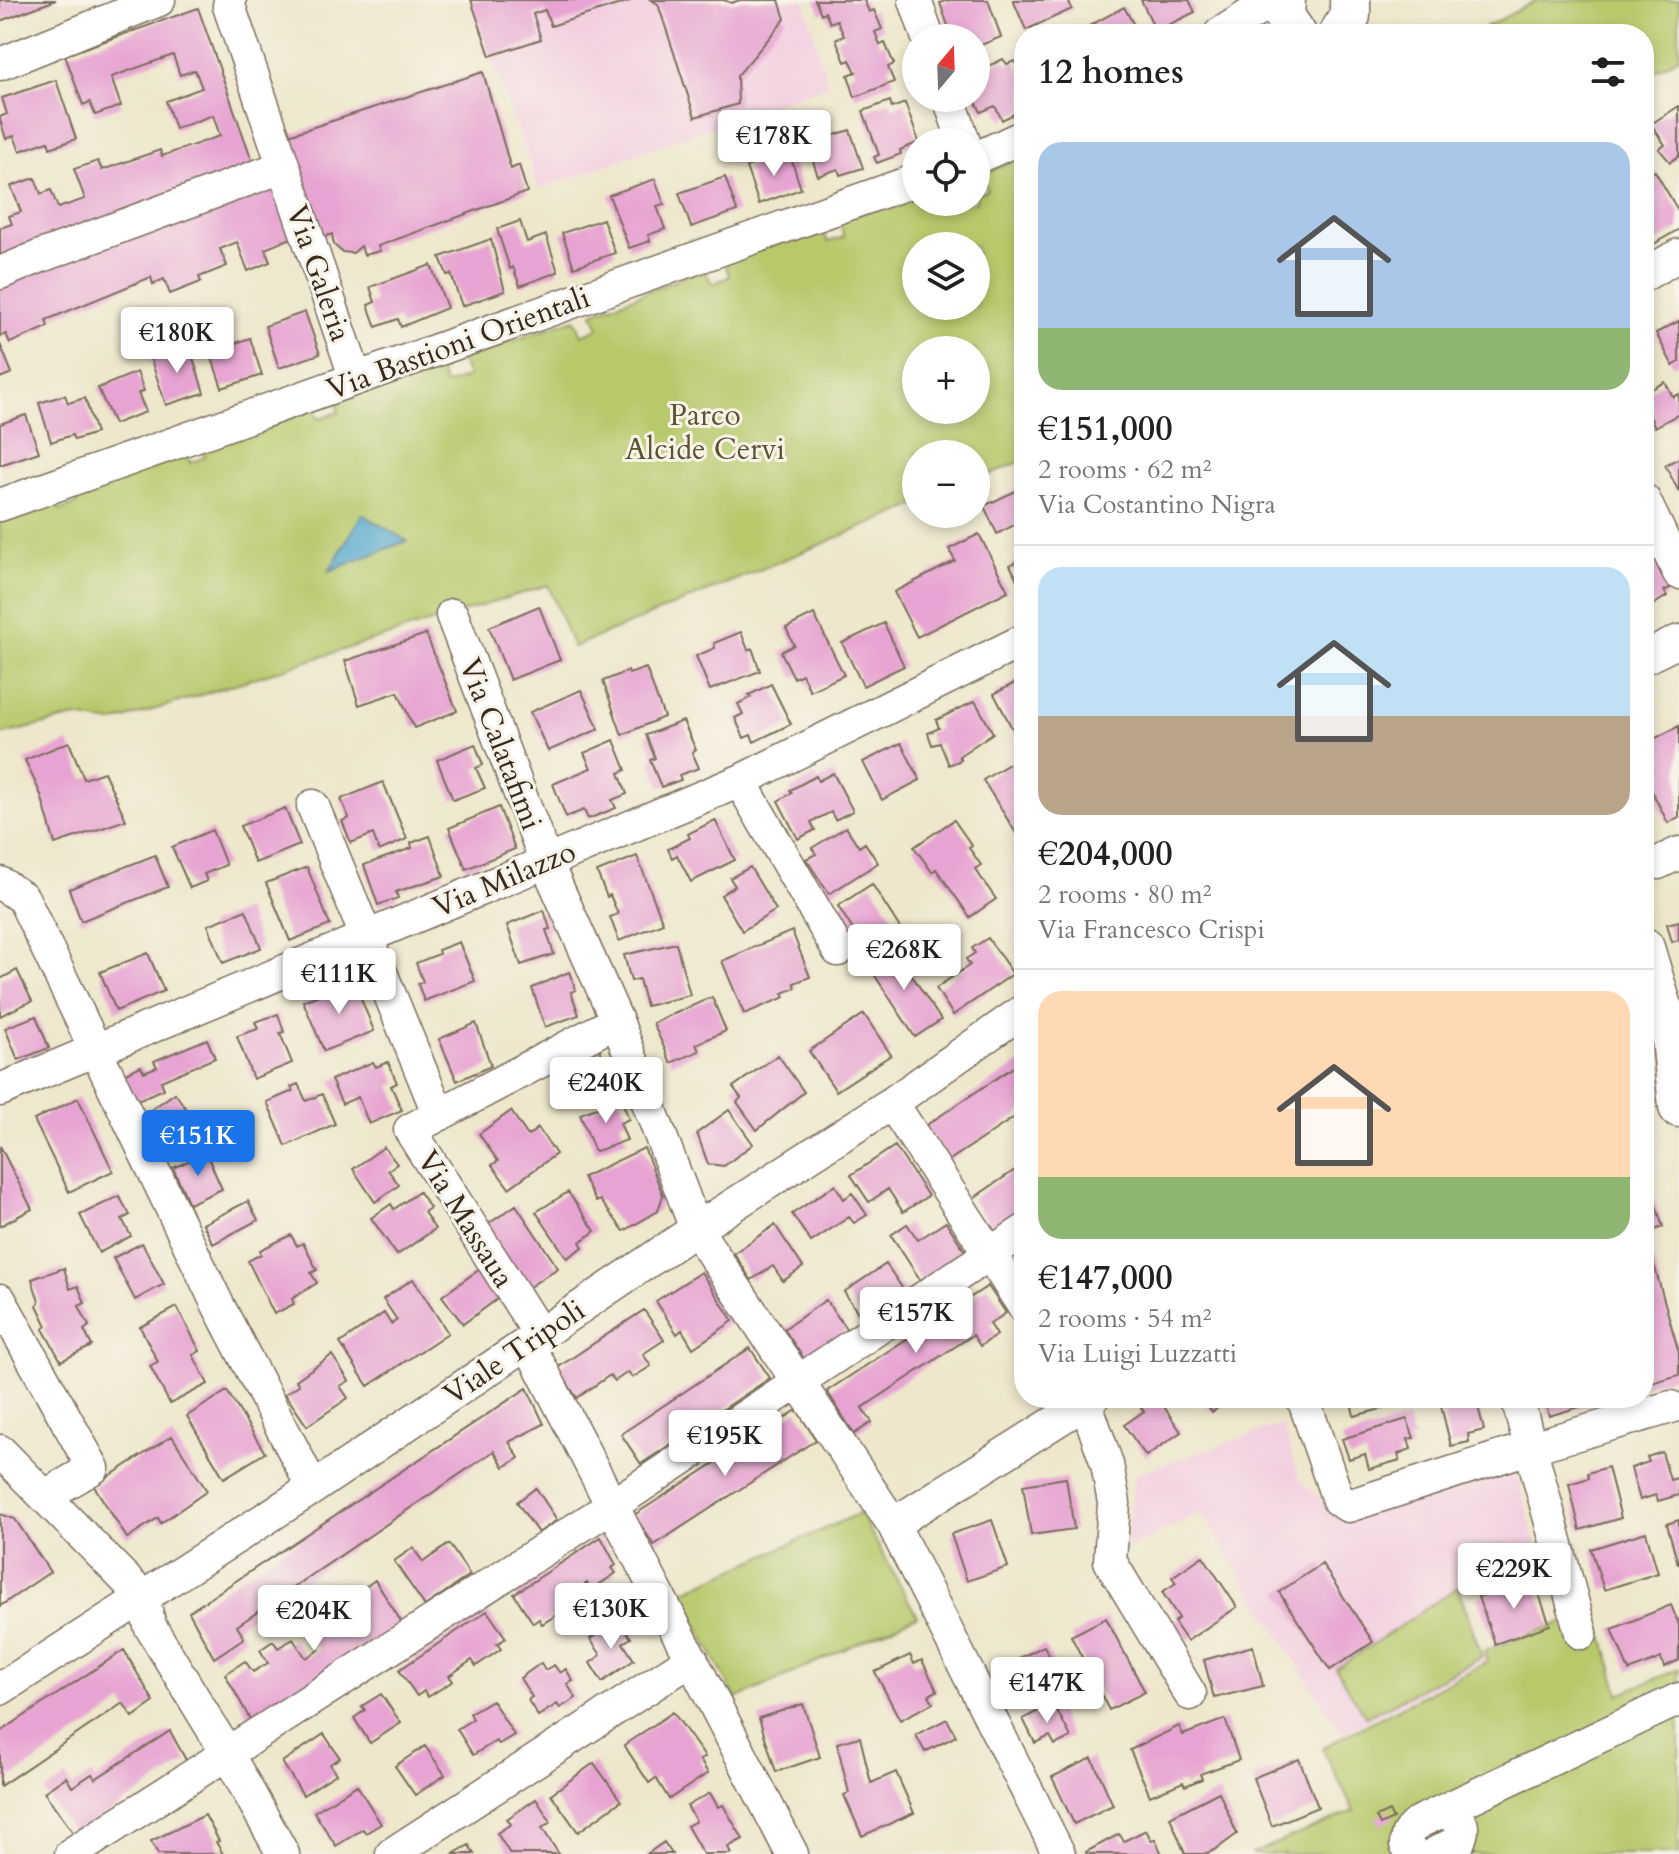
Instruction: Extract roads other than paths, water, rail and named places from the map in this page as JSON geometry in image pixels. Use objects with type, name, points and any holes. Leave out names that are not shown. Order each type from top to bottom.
[{"type":"main road","points":[[1285,0],[1284,16],[1289,24]]},
{"type":"main road","points":[[1654,981],[1672,1040],[1679,1107]]},
{"type":"main road","points":[[1654,1062],[1679,1121]]},
{"type":"street","points":[[0,64],[159,0]]},
{"type":"street","name":"Via Galeria","points":[[230,0],[229,6],[282,167],[356,379]]},
{"type":"street","points":[[915,0],[923,24]]},
{"type":"street","points":[[1236,24],[1273,0]]},
{"type":"street","points":[[990,152],[1014,141]]},
{"type":"street","points":[[0,273],[282,167]]},
{"type":"street","name":"Via Bastioni Orientali","points":[[0,505],[902,185]]},
{"type":"street","points":[[1654,269],[1679,255]]},
{"type":"street","points":[[1654,521],[1679,573]]},
{"type":"street","name":"Via Calatafimi","points":[[452,615],[546,862],[617,1021],[696,1229],[893,1524],[1059,1854]]},
{"type":"street","points":[[1654,653],[1679,641]]},
{"type":"street","name":"Via Milazzo","points":[[1,1088],[740,781],[1014,645]]},
{"type":"street","points":[[740,781],[838,950]]},
{"type":"street","name":"Via Massaua","points":[[313,806],[439,1115]]},
{"type":"street","points":[[0,883],[23,898],[217,1303],[313,1488]]},
{"type":"street","name":"Viale Tripoli","points":[[0,1689],[313,1488],[696,1229],[892,1103],[1014,1017]]},
{"type":"street","name":"Via Massaua","points":[[534,1339],[410,1130],[617,1021]]},
{"type":"street","points":[[892,1103],[1014,1292]]},
{"type":"street","points":[[71,1854],[613,1505],[1014,1238]]},
{"type":"street","points":[[0,1300],[93,1468],[45,1496]]},
{"type":"street","points":[[534,1339],[613,1505],[792,1854]]},
{"type":"street","points":[[1306,1408],[1338,1500],[1348,1506],[1532,1447],[1671,1407]]},
{"type":"street","points":[[893,1524],[1074,1408]]},
{"type":"street","points":[[1091,1408],[1107,1464],[1114,1503],[1110,1561],[1190,1694]]},
{"type":"street","points":[[1520,1408],[1581,1633]]},
{"type":"street","points":[[0,1451],[143,1597],[150,1626],[227,1753],[283,1854]]},
{"type":"street","points":[[392,1854],[692,1659]]},
{"type":"street","points":[[1413,1854],[1406,1845],[1409,1830],[1419,1822],[1679,1699]]},
{"type":"street","points":[[1434,1854],[1459,1841],[1464,1830],[1461,1820],[1455,1815],[1440,1812]]},
{"type":"water","points":[[362,514],[407,541],[329,571]]},
{"type":"park label","name":"Parco Alcide Cervi","points":[[705,432]]}]
